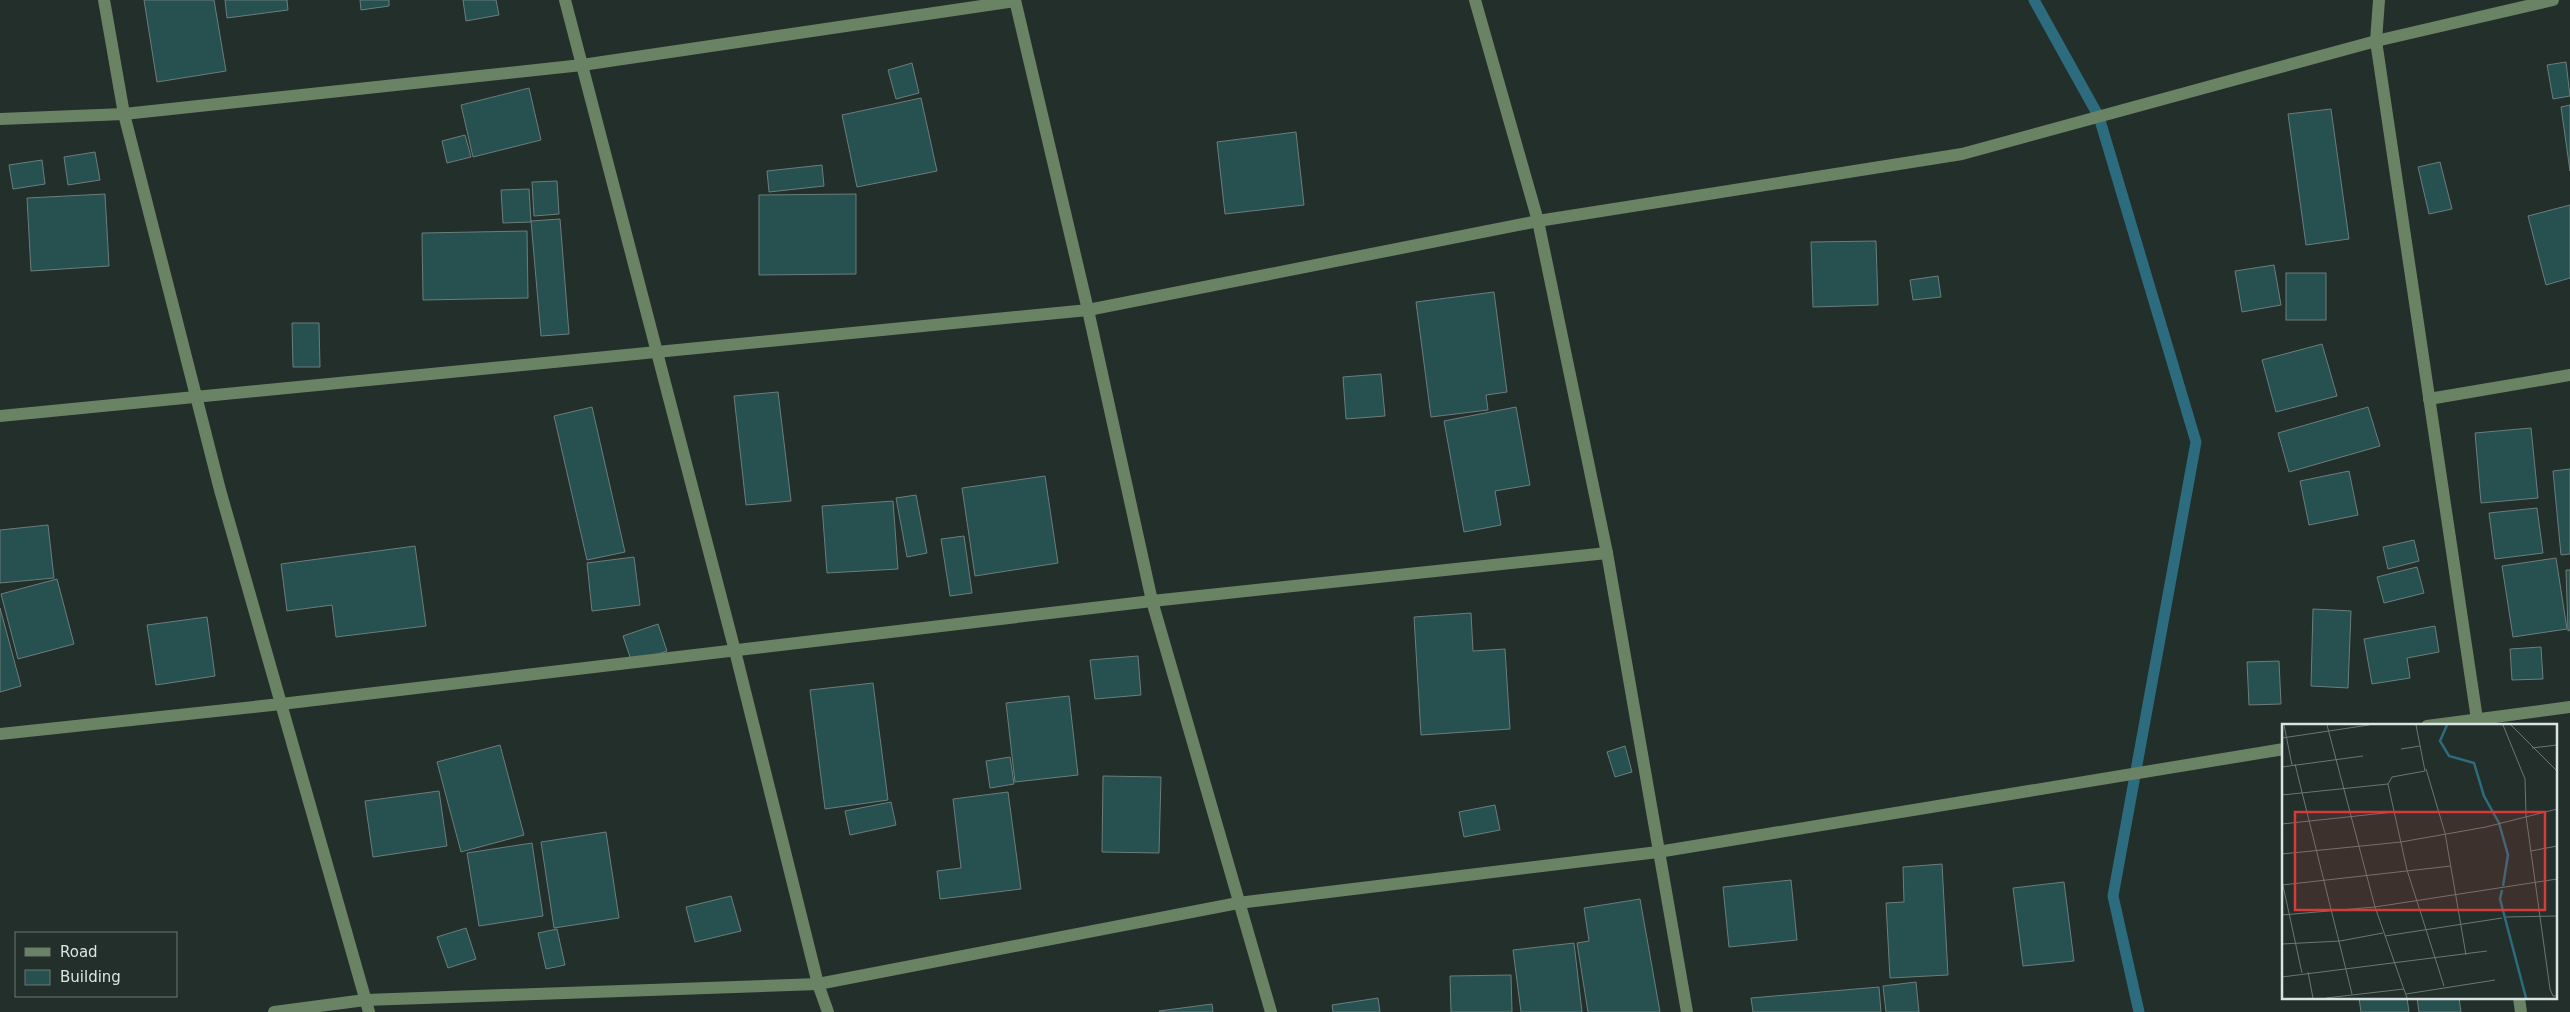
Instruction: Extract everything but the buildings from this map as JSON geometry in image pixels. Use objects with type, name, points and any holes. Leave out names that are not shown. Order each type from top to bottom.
[{"type":"street","points":[[104,0],[124,114],[220,490],[367,1006]]},
{"type":"street","points":[[565,0],[735,651],[818,984],[828,1012]]},
{"type":"street","points":[[0,119],[124,114],[582,65],[1015,0],[1088,310],[1152,601],[1271,1012]]},
{"type":"street","points":[[1475,0],[1538,221],[1607,553],[1687,1012]]},
{"type":"street","points":[[2380,0],[2376,41],[2477,722]]},
{"type":"street","points":[[0,416],[1088,310],[1538,221],[1962,154],[2376,41],[2553,0]]},
{"type":"street","points":[[2429,399],[2570,376]]},
{"type":"street","points":[[0,734],[280,704],[1152,601],[1607,553]]},
{"type":"street","points":[[2452,724],[2477,722],[2570,707]]},
{"type":"street","points":[[274,1012],[818,984],[1238,903],[1658,852],[2282,749]]},
{"type":"waterway","points":[[2034,0],[2099,117],[2196,442],[2113,896],[2139,1012]]}]
